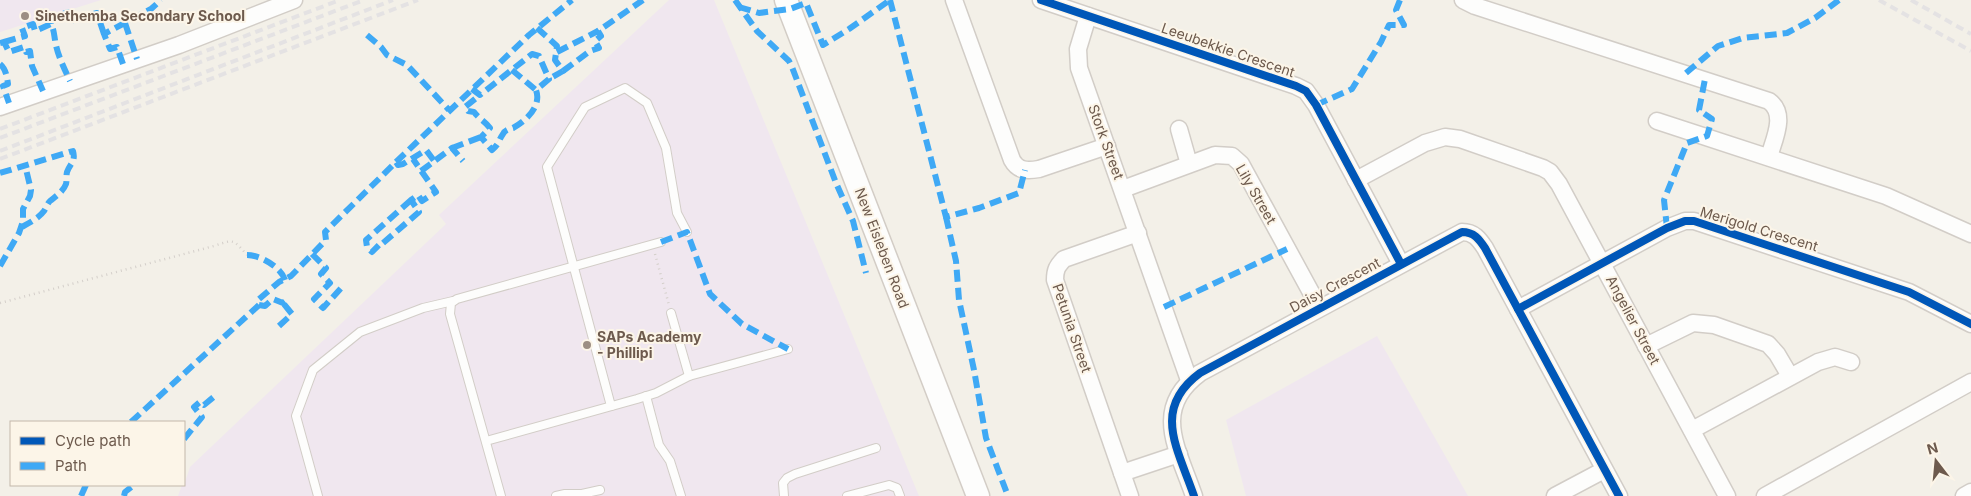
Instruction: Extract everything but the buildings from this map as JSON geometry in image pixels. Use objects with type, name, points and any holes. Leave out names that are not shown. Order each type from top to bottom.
[{"type":"main road","name":"New Eisleben Road","points":[[786,0],[978,496]]},
{"type":"street","points":[[0,107],[179,45],[294,0]]},
{"type":"street","points":[[954,0],[1012,160],[1018,168],[1030,171],[1039,169],[1107,146]]},
{"type":"street","name":"Leeubekkie Crescent","points":[[1041,0],[1306,91],[1316,105],[1401,264]]},
{"type":"street","points":[[1463,0],[1475,6],[1769,101],[1776,107],[1779,116],[1770,156]]},
{"type":"street","name":"Stork Street","points":[[1088,16],[1078,49],[1077,61],[1190,380]]},
{"type":"street","points":[[1657,120],[1886,196],[1971,234]]},
{"type":"street","points":[[1179,129],[1189,164]]},
{"type":"street","name":"Angelier Street","points":[[1356,180],[1425,143],[1445,137],[1460,139],[1550,172],[1559,184],[1727,496]]},
{"type":"street","name":"Lily Street","points":[[1123,189],[1215,155],[1225,154],[1237,160],[1319,307]]},
{"type":"street","name":"Merigold Crescent","points":[[1518,309],[1668,228],[1685,221],[1701,222],[1909,292],[1971,324]]},
{"type":"street","name":"Daisy Crescent","points":[[1194,496],[1171,428],[1171,411],[1182,389],[1190,380],[1200,372],[1456,234],[1469,232],[1481,241],[1619,496]]},
{"type":"street","name":"Petunia Street","points":[[1130,496],[1056,280],[1055,272],[1058,265],[1064,260],[1138,233]]},
{"type":"street","points":[[1646,346],[1693,323],[1714,324],[1768,344],[1777,354],[1790,376]]},
{"type":"street","points":[[1692,430],[1790,376],[1827,358],[1835,357],[1852,362]]},
{"type":"street","points":[[1765,496],[1971,382]]},
{"type":"street","points":[[1122,473],[1179,454]]},
{"type":"street","points":[[1555,496],[1604,470]]},
{"type":"street","points":[[1964,496],[1971,492]]},
{"type":"lane","points":[[611,406],[547,167],[585,107],[625,88],[647,103],[666,148],[678,213],[687,232]]},
{"type":"lane","points":[[318,496],[296,416],[313,370],[360,332],[423,308],[661,242]]},
{"type":"lane","points":[[453,300],[449,306],[450,314],[501,496]]},
{"type":"lane","points":[[671,313],[689,376]]},
{"type":"lane","points":[[486,441],[646,396],[689,376],[788,349]]},
{"type":"lane","points":[[646,396],[660,445],[671,464],[681,496]]},
{"type":"lane","points":[[784,496],[783,483],[787,478],[876,448]]},
{"type":"lane","points":[[847,496],[889,485],[897,488],[900,496]]},
{"type":"lane","points":[[556,496],[600,490]]},
{"type":"path","points":[[0,303],[207,248],[230,240],[236,242],[247,255]]},
{"type":"path","points":[[653,244],[671,313]]},
{"type":"shaded area","name":"Sinethemba Secondary School","points":[[0,0],[101,0],[0,32]]},
{"type":"shaded area","name":"SAPs Academy - Phillipi","points":[[669,0],[714,0],[919,496],[178,496],[182,486],[185,486],[190,467],[446,224],[439,215]]},
{"type":"shaded area","points":[[1377,336],[1468,496],[1246,496],[1226,420]]},
{"type":"railway","points":[[0,129],[340,0]]},
{"type":"railway","points":[[0,138],[364,0]]},
{"type":"railway","points":[[0,151],[393,0]]},
{"type":"railway","points":[[0,159],[418,0]]},
{"type":"railway","points":[[1879,0],[1971,51]]},
{"type":"railway","points":[[1911,0],[1971,34]]},
{"type":"marked path","points":[[123,64],[117,47],[110,49],[104,34],[151,9],[161,0]]},
{"type":"marked path","points":[[396,162],[529,35],[572,0]]},
{"type":"marked path","points":[[563,71],[590,51],[599,48],[595,41],[601,36],[598,31],[643,0]]},
{"type":"marked path","points":[[735,0],[757,31],[789,61],[792,67],[836,183],[853,221],[866,273]]},
{"type":"marked path","points":[[890,0],[946,217],[979,208],[1019,193],[1025,170]]},
{"type":"marked path","points":[[739,7],[759,13],[790,9],[806,3],[823,45],[890,0]]},
{"type":"marked path","points":[[1316,105],[1352,89],[1381,42],[1389,25],[1404,25],[1396,10],[1400,0]]},
{"type":"marked path","points":[[1686,73],[1718,46],[1743,38],[1787,33],[1815,18],[1839,0]]},
{"type":"marked path","points":[[51,24],[50,19],[68,12],[70,21],[97,13],[104,34]]},
{"type":"marked path","points":[[125,23],[137,59]]},
{"type":"marked path","points":[[4,42],[25,36],[22,28],[33,24],[35,31],[51,24],[59,56],[70,81]]},
{"type":"marked path","points":[[537,28],[557,46],[555,60],[563,71],[549,79]]},
{"type":"marked path","points":[[557,52],[598,31]]},
{"type":"marked path","points":[[367,35],[387,55],[407,65],[449,110]]},
{"type":"marked path","points":[[0,43],[4,42],[9,52],[24,47],[26,52],[30,51],[32,66],[43,91]]},
{"type":"marked path","points":[[472,89],[480,95],[532,54],[539,56],[549,79],[536,90],[537,102],[528,117],[505,132],[492,150],[481,137],[490,128],[474,112],[468,111],[465,107],[480,95]]},
{"type":"marked path","points":[[0,64],[7,76],[8,84],[3,86],[9,103]]},
{"type":"marked path","points":[[512,70],[536,90]]},
{"type":"marked path","points":[[1667,228],[1664,200],[1687,143],[1707,136],[1712,119],[1699,110],[1705,79]]},
{"type":"marked path","points":[[452,148],[481,137]]},
{"type":"marked path","points":[[421,171],[452,148],[463,161]]},
{"type":"marked path","points":[[132,421],[259,305],[258,300],[279,282],[291,276],[326,240],[325,232],[396,162],[398,165],[403,164],[426,150],[435,162]]},
{"type":"marked path","points":[[0,173],[73,151],[73,160],[67,172],[66,184],[63,189],[48,203],[39,216],[22,227]]},
{"type":"marked path","points":[[411,200],[366,240],[367,247],[372,252],[419,212],[411,200],[418,195],[422,201],[436,192],[413,159]]},
{"type":"marked path","points":[[0,266],[19,233],[23,221],[23,209],[30,196],[31,190],[25,165]]},
{"type":"marked path","points":[[946,217],[956,261],[959,300],[986,438],[1008,496]]},
{"type":"marked path","points":[[661,242],[687,232],[710,294],[742,324],[788,349]]},
{"type":"marked path","points":[[1164,307],[1287,249]]},
{"type":"marked path","points":[[312,254],[326,268],[321,274],[330,283],[314,299],[323,308],[343,286]]},
{"type":"marked path","points":[[247,255],[258,257],[275,266],[285,280]]},
{"type":"marked path","points":[[259,305],[265,306],[273,299],[283,303],[289,298]]},
{"type":"marked path","points":[[279,326],[292,314],[283,303]]},
{"type":"marked path","points":[[185,438],[202,417],[194,407],[200,402],[204,405],[216,395]]},
{"type":"marked path","points":[[81,496],[86,486]]},
{"type":"marked path","points":[[124,496],[125,492],[133,486]]},
{"type":"cycle path","points":[[1041,0],[1306,91],[1316,105],[1401,264]]},
{"type":"cycle path","points":[[1518,309],[1667,228],[1685,221],[1694,221],[1909,292],[1971,324]]},
{"type":"cycle path","points":[[1194,496],[1181,462],[1173,430],[1172,415],[1176,401],[1185,387],[1200,373],[1462,232],[1473,235],[1485,248],[1619,496]]},
{"type":"place","name":"Sinethemba Secondary School","points":[[25,16]]},
{"type":"place","name":"SAPs Academy - Phillipi","points":[[587,345]]}]
